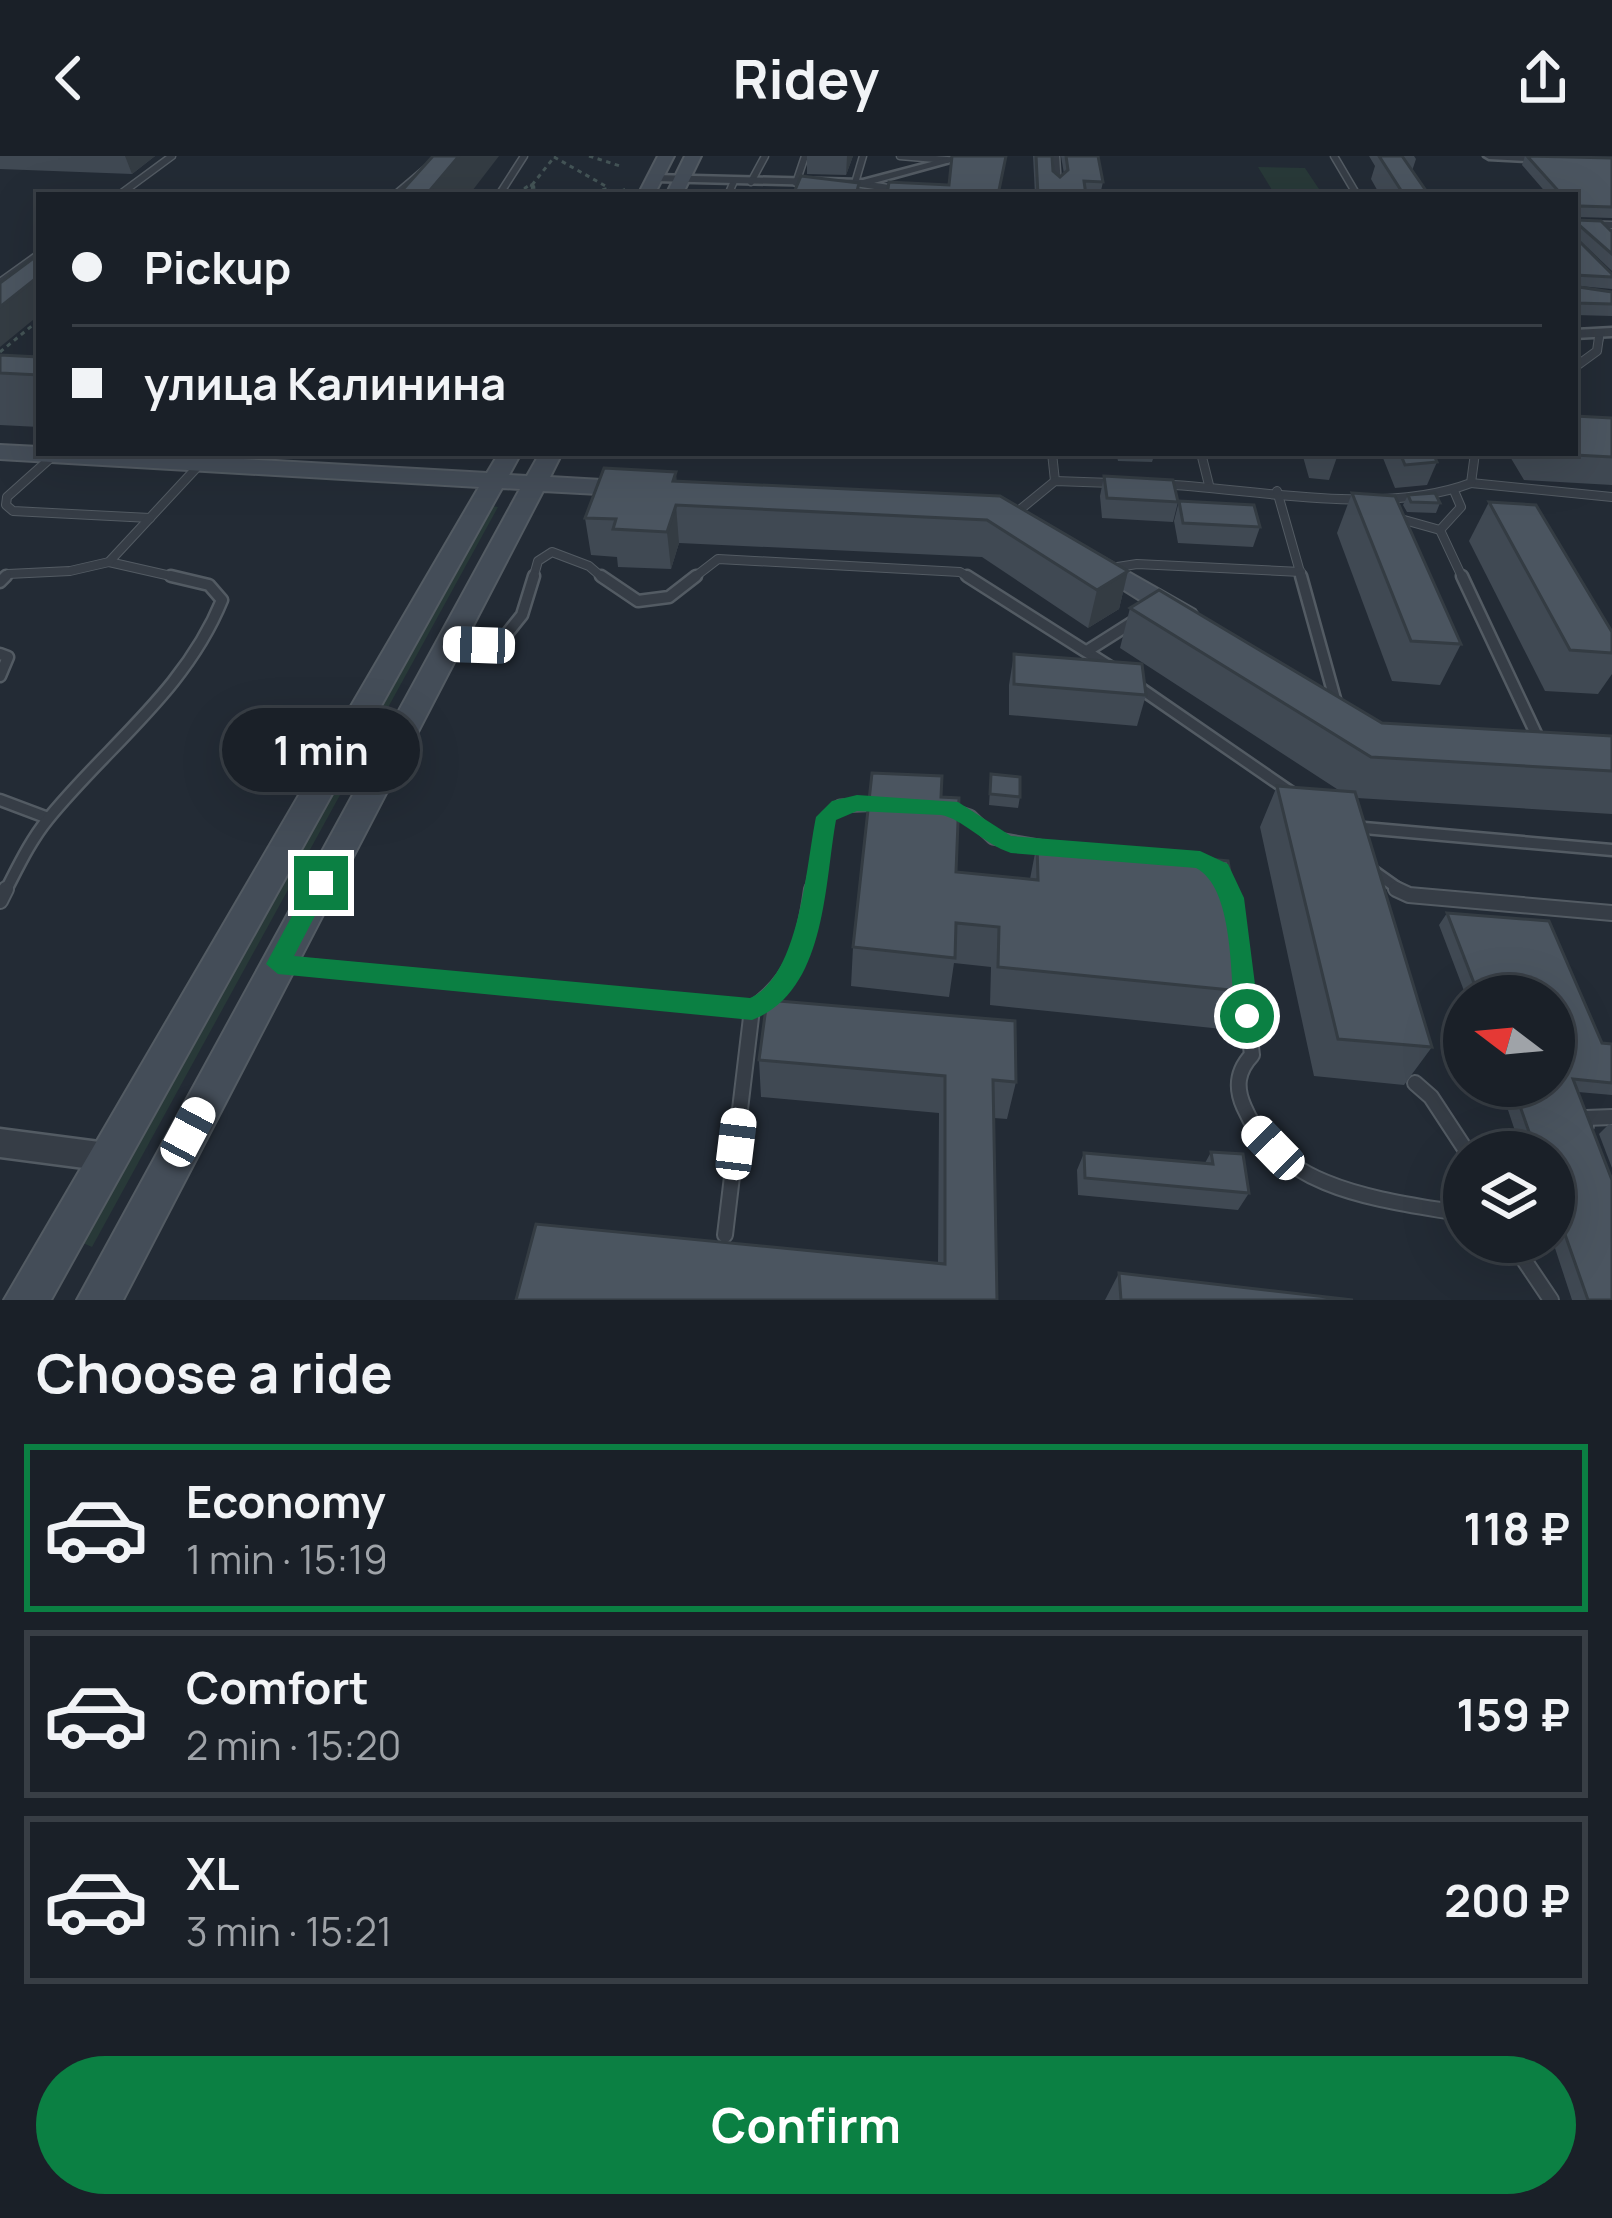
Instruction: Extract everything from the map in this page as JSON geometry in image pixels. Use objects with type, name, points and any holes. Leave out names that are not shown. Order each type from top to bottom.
[{"type":"main road","points":[[650,187],[666,156]]},
{"type":"main road","points":[[678,187],[693,156]]},
{"type":"main road","points":[[0,452],[36,453]]},
{"type":"main road","points":[[106,456],[502,467],[534,483],[654,490]]},
{"type":"main road","points":[[99,1300],[549,456]]},
{"type":"main road","points":[[26,1300],[502,467]]},
{"type":"main road","points":[[995,516],[1037,529]]},
{"type":"main road","points":[[1066,544],[1208,630]]},
{"type":"main road","points":[[1303,687],[1364,718]]},
{"type":"street","points":[[650,187],[734,181],[855,183],[967,156]]},
{"type":"street","points":[[1489,156],[1558,158]]},
{"type":"street","points":[[0,1142],[107,1157]]},
{"type":"lane","points":[[123,192],[172,156]]},
{"type":"lane","points":[[399,192],[441,156]]},
{"type":"lane","points":[[501,192],[524,156]]},
{"type":"lane","points":[[752,182],[765,156]]},
{"type":"lane","points":[[796,183],[805,156]]},
{"type":"lane","points":[[863,156],[855,183],[918,192]]},
{"type":"lane","points":[[900,156],[947,160]]},
{"type":"lane","points":[[1056,156],[1058,186]]},
{"type":"lane","points":[[1334,156],[1355,192]]},
{"type":"lane","points":[[729,192],[734,181]]},
{"type":"lane","points":[[1578,224],[1612,225]]},
{"type":"lane","points":[[1599,225],[1612,238]]},
{"type":"lane","points":[[0,282],[36,256]]},
{"type":"lane","points":[[1578,365],[1597,350],[1606,332]]},
{"type":"lane","points":[[52,456],[8,497],[6,506],[26,514],[150,518]]},
{"type":"lane","points":[[1052,456],[1055,482]]},
{"type":"lane","points":[[1202,456],[1209,485]]},
{"type":"lane","points":[[1471,483],[1475,456]]},
{"type":"lane","points":[[109,562],[150,518],[183,459]]},
{"type":"lane","points":[[995,516],[1055,482],[1121,483]]},
{"type":"lane","points":[[1143,484],[1356,496],[1455,493],[1471,483],[1612,497]]},
{"type":"lane","points":[[1277,490],[1337,706]]},
{"type":"lane","points":[[1440,530],[1461,507],[1455,493]]},
{"type":"lane","points":[[1356,496],[1387,514],[1440,530],[1538,740]]},
{"type":"lane","points":[[447,644],[479,645],[513,634],[521,626],[538,561],[552,552],[589,566],[618,592],[638,601],[669,598],[718,559],[946,569],[960,572],[1087,651],[1305,802]]},
{"type":"lane","points":[[0,901],[48,818],[165,694],[209,639],[222,600],[208,586],[109,562],[70,571],[3,576]]},
{"type":"lane","points":[[1108,569],[1137,564],[1301,572]]},
{"type":"lane","points":[[1087,651],[1165,604]]},
{"type":"lane","points":[[0,654],[8,657],[0,676]]},
{"type":"lane","points":[[0,800],[48,818]]},
{"type":"lane","points":[[278,964],[752,1009],[773,999],[799,959],[826,817],[839,806],[857,803],[899,805]]},
{"type":"lane","points":[[941,807],[970,817],[992,838],[1058,848]]},
{"type":"lane","points":[[1356,841],[1341,822],[1370,831],[1612,850]]},
{"type":"lane","points":[[1365,857],[1374,873],[1409,895],[1612,913]]},
{"type":"lane","points":[[1241,966],[1252,1055],[1241,1065],[1236,1085],[1249,1124],[1310,1175],[1345,1191],[1443,1210]]},
{"type":"lane","points":[[725,1235],[752,1009]]},
{"type":"lane","points":[[1415,1083],[1431,1096],[1454,1131]]},
{"type":"lane","points":[[1587,1133],[1586,1118],[1607,1117]]},
{"type":"lane","points":[[1526,1263],[1551,1300]]},
{"type":"path","points":[[589,156],[623,166]]},
{"type":"path","points":[[528,190],[554,157],[609,188],[595,192]]},
{"type":"path","points":[[620,192],[626,189]]},
{"type":"path","points":[[0,352],[36,322]]},
{"type":"shaded area","points":[[1258,167],[1305,168],[1321,192],[1273,192]]},
{"type":"shaded area","points":[[485,505],[498,507],[92,1247],[74,1239]]},
{"type":"building","points":[[433,156],[459,156],[429,192],[401,192]]},
{"type":"building","points":[[952,156],[1006,156],[999,192],[887,192],[889,182],[949,185]]},
{"type":"building","points":[[1036,156],[1052,156],[1053,171],[1060,177],[1068,170],[1066,156],[1098,156],[1103,182],[1084,181],[1086,192],[1038,192]]},
{"type":"building","points":[[1379,156],[1402,156],[1427,192],[1402,192]]},
{"type":"building","points":[[1527,156],[1612,158],[1612,207],[1578,208],[1578,192],[1559,192]]},
{"type":"building","points":[[801,176],[859,183],[857,192],[794,192]]},
{"type":"building","points":[[1578,220],[1601,221],[1612,232],[1612,254]]},
{"type":"building","points":[[1578,240],[1612,274],[1578,275]]},
{"type":"building","points":[[36,256],[36,278],[0,307],[0,283]]},
{"type":"building","points":[[1578,286],[1612,292],[1612,304],[1578,303]]},
{"type":"building","points":[[0,355],[36,357],[36,375],[0,373]]},
{"type":"building","points":[[1578,416],[1612,418],[1612,457],[1578,455]]},
{"type":"building","points":[[1401,456],[1434,456],[1437,462],[1405,465]]},
{"type":"building","points":[[604,468],[676,472],[673,481],[1000,496],[1128,571],[1097,590],[987,520],[676,505],[667,532],[613,529],[616,519],[585,518]]},
{"type":"building","points":[[1104,476],[1173,480],[1178,502],[1107,498]]},
{"type":"building","points":[[1352,493],[1395,496],[1461,644],[1411,641]]},
{"type":"building","points":[[1435,493],[1440,503],[1411,502],[1408,495]]},
{"type":"building","points":[[1179,501],[1254,505],[1260,527],[1183,523]]},
{"type":"building","points":[[1489,502],[1536,505],[1612,632],[1612,653],[1570,650]]},
{"type":"building","points":[[1159,590],[1382,723],[1612,736],[1612,771],[1371,757],[1130,608]]},
{"type":"building","points":[[1014,654],[1142,664],[1146,695],[1014,684]]},
{"type":"building","points":[[872,773],[942,776],[941,797],[959,798],[956,872],[1038,880],[1037,843],[1228,861],[1251,992],[998,967],[999,927],[956,923],[955,958],[853,947]]},
{"type":"building","points":[[991,774],[1020,777],[1020,797],[990,794]]},
{"type":"building","points":[[1277,786],[1355,792],[1432,1047],[1338,1039]]},
{"type":"building","points":[[1447,913],[1549,921],[1572,975],[1471,975]]},
{"type":"building","points":[[1575,981],[1602,1043],[1612,1044],[1612,1083],[1575,1079]]},
{"type":"building","points":[[767,1000],[1015,1021],[1016,1082],[993,1080],[997,1300],[516,1300],[536,1224],[945,1264],[945,1076],[759,1060]]},
{"type":"building","points":[[1575,1084],[1612,1180],[1612,1300],[1588,1300],[1575,1263],[1575,1131],[1529,1131],[1520,1107],[1575,1107]]},
{"type":"building","points":[[1211,1152],[1243,1154],[1249,1193],[1085,1178],[1084,1153],[1213,1164]]},
{"type":"building","points":[[1119,1273],[1353,1300],[1121,1300]]},
{"type":"route","points":[[321,883],[278,964],[752,1009],[773,999],[799,959],[826,817],[839,806],[857,803],[941,807],[958,810],[992,838],[1011,844],[1200,860],[1220,871],[1233,898],[1247,1016]]}]
